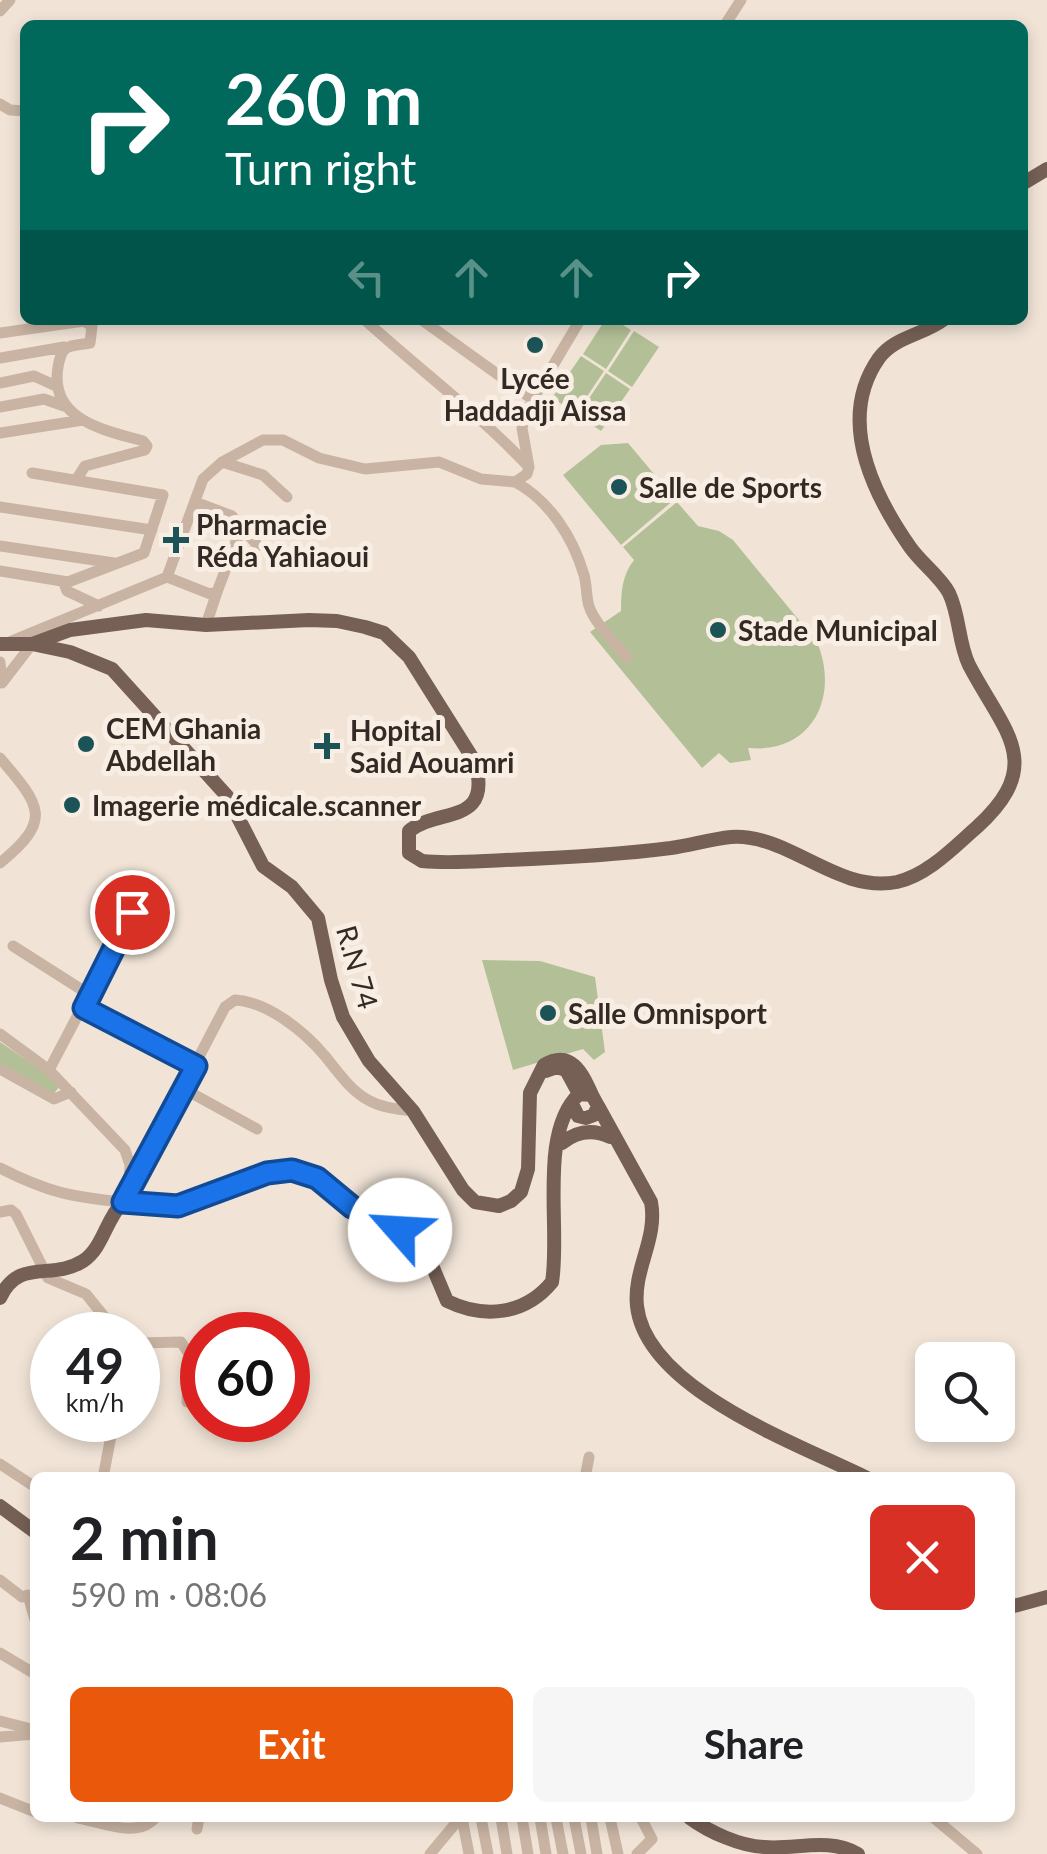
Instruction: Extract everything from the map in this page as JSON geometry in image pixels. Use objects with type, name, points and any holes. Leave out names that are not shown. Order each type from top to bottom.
[{"type":"main road","points":[[32,644],[70,630],[146,620],[206,625],[337,621],[384,634],[409,657],[475,762],[480,780],[477,794],[464,810],[450,818],[414,826],[410,831],[409,853],[422,861],[616,855],[732,837],[774,846],[852,878],[892,883],[917,875],[985,821],[1008,795],[1019,770],[1011,734],[967,662],[948,590],[912,550],[895,523],[860,442],[859,418],[864,396],[880,356],[893,344],[936,325]]},
{"type":"main road","name":"R.N 74","points":[[2,644],[32,644],[91,658],[112,670],[228,796],[264,866],[292,886],[318,918],[342,1017],[369,1060],[413,1111],[463,1190],[475,1202],[499,1206],[511,1202],[521,1192],[526,1180],[529,1102],[537,1077],[548,1062],[566,1059],[580,1070],[584,1106],[615,1142],[643,1184],[654,1218],[636,1300],[644,1332],[656,1352],[677,1372],[754,1426],[854,1472]]},
{"type":"main road","points":[[0,1298],[16,1277],[27,1272],[60,1270],[85,1260],[123,1202],[178,1206],[267,1173],[304,1172],[326,1184],[352,1207],[423,1244],[446,1301],[467,1310],[492,1312],[520,1307],[540,1296],[552,1282],[560,1148],[584,1106]]},
{"type":"main road","points":[[560,1148],[582,1132],[596,1132],[615,1142]]},
{"type":"main road","points":[[0,1506],[30,1528]]},
{"type":"main road","points":[[1015,1607],[1047,1597]]},
{"type":"main road","points":[[697,1822],[760,1847],[836,1845],[858,1854]]},
{"type":"street","points":[[0,11],[10,0]]},
{"type":"street","points":[[0,333],[59,325]]},
{"type":"street","points":[[0,358],[90,343],[93,340],[90,325]]},
{"type":"street","points":[[371,325],[475,412],[530,467]]},
{"type":"street","points":[[429,325],[532,399]]},
{"type":"street","points":[[515,482],[530,467],[522,428],[532,399],[577,325]]},
{"type":"street","points":[[64,348],[60,352],[56,386],[67,408]]},
{"type":"street","points":[[0,382],[34,376],[56,386]]},
{"type":"street","points":[[0,407],[44,399],[99,428],[143,441],[147,446],[145,450],[85,466],[76,480]]},
{"type":"street","points":[[0,433],[83,420]]},
{"type":"street","points":[[166,577],[203,479],[222,462],[263,440],[273,438],[332,463],[365,468],[439,462],[481,479],[515,482],[543,500],[578,557],[589,608],[627,658]]},
{"type":"street","points":[[222,462],[268,478],[287,497]]},
{"type":"street","points":[[0,571],[68,582],[144,553],[163,494],[32,473]]},
{"type":"street","points":[[195,502],[232,516],[258,546]]},
{"type":"street","points":[[0,507],[152,530]]},
{"type":"street","points":[[206,625],[242,526]]},
{"type":"street","points":[[0,546],[119,564]]},
{"type":"street","points":[[2,644],[166,577],[210,594],[217,592]]},
{"type":"street","points":[[68,582],[67,591],[98,606]]},
{"type":"street","points":[[1,684],[32,644]]},
{"type":"street","points":[[0,662],[1,684]]},
{"type":"street","points":[[0,758],[34,804],[36,819],[30,836],[3,860]]},
{"type":"street","points":[[49,1070],[132,912]]},
{"type":"street","points":[[14,946],[90,995]]},
{"type":"street","points":[[123,1202],[225,1007],[235,1000],[250,1001],[304,1035],[359,1094],[380,1106],[413,1111]]},
{"type":"street","points":[[84,1008],[196,1066]]},
{"type":"street","points":[[0,1034],[49,1070],[126,1150],[131,1178],[123,1202]]},
{"type":"street","points":[[0,1069],[54,1099],[70,1092]]},
{"type":"street","points":[[184,1089],[257,1130]]},
{"type":"street","points":[[0,1168],[65,1196],[123,1202]]},
{"type":"street","points":[[0,1212],[10,1210],[16,1214],[48,1278],[86,1294],[101,1312]]},
{"type":"street","points":[[104,1472],[110,1442]]},
{"type":"street","points":[[587,1472],[589,1457]]},
{"type":"street","points":[[5,1467],[30,1484]]},
{"type":"street","points":[[0,1580],[30,1593]]},
{"type":"street","points":[[0,1653],[30,1671]]},
{"type":"street","points":[[0,1720],[30,1730]]},
{"type":"street","points":[[0,1737],[30,1733]]},
{"type":"street","points":[[0,1798],[30,1810]]},
{"type":"street","points":[[102,1822],[138,1828],[151,1822]]},
{"type":"street","points":[[430,1854],[458,1822]]},
{"type":"street","points":[[462,1822],[469,1854]]},
{"type":"street","points":[[482,1822],[488,1854]]},
{"type":"street","points":[[502,1822],[507,1854]]},
{"type":"street","points":[[523,1822],[528,1854]]},
{"type":"street","points":[[541,1822],[546,1854]]},
{"type":"street","points":[[557,1822],[563,1854]]},
{"type":"street","points":[[575,1822],[581,1854]]},
{"type":"street","points":[[592,1822],[598,1854]]},
{"type":"street","points":[[611,1822],[618,1854]]},
{"type":"street","points":[[637,1854],[652,1839],[643,1822]]},
{"type":"street","points":[[939,1822],[977,1854]]},
{"type":"green space","points":[[602,325],[623,325],[631,330],[606,369],[583,354]]},
{"type":"green space","points":[[634,331],[659,347],[632,387],[608,371]]},
{"type":"green space","points":[[581,356],[604,371],[576,413],[552,398]]},
{"type":"green space","points":[[606,373],[630,389],[601,431],[578,415]]},
{"type":"green space","name":"Salle de Sports","points":[[628,443],[675,499],[621,545],[563,475],[601,445]]},
{"type":"green space","name":"Stade Municipal","points":[[677,502],[698,526],[719,531],[733,540],[817,642],[825,683],[815,718],[789,742],[748,748],[751,760],[730,763],[719,753],[702,768],[590,632],[621,611],[623,584],[634,560],[623,547]]},
{"type":"green space","name":"Salle Omnisport","points":[[482,960],[540,961],[595,977],[605,1052],[594,1060],[583,1049],[513,1070]]},
{"type":"green space","points":[[0,1042],[47,1074],[59,1087],[53,1095],[0,1065]]},
{"type":"place","name":"Lycée Haddadji Aissa","points":[[535,345]]},
{"type":"place","name":"Salle de Sports","points":[[619,487]]},
{"type":"place","name":"Pharmacie Réda Yahiaoui","points":[[176,540]]},
{"type":"place","name":"Stade Municipal","points":[[718,630]]},
{"type":"place","name":"CEM Ghania Abdellah","points":[[86,744]]},
{"type":"place","name":"Hopital Said Aouamri","points":[[327,746]]},
{"type":"place","name":"Imagerie médicale.scanner","points":[[72,805]]},
{"type":"place","name":"Salle Omnisport","points":[[548,1013]]},
{"type":"route","points":[[132,912],[84,1008],[196,1066],[123,1202],[178,1206],[267,1173],[292,1170],[317,1178],[352,1207],[400,1230]]}]
